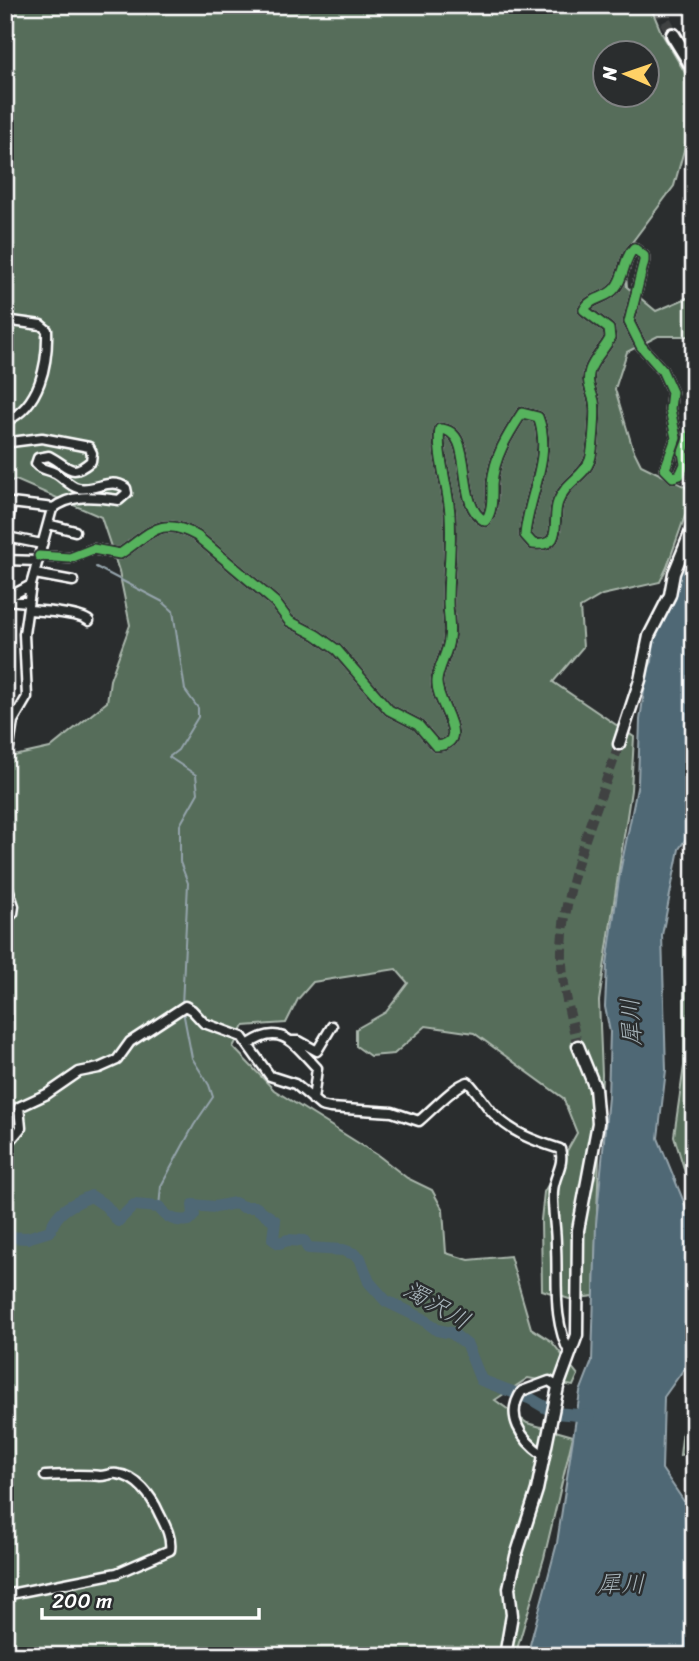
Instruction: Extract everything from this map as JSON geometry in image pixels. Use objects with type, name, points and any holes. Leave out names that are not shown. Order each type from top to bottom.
[{"type":"highway","points":[[673,35],[694,69]]},
{"type":"street","points":[[5,560],[70,558],[93,549],[120,554],[142,535],[151,531],[171,526],[185,529],[197,536],[275,603],[289,621],[337,650],[388,710],[418,725],[436,746],[446,745],[453,738],[453,729],[439,697],[437,680],[449,641],[450,527],[440,429],[448,430],[454,435],[462,452],[470,506],[478,517],[485,521],[489,515],[493,470],[500,450],[522,413],[538,417],[542,432],[539,469],[526,522],[526,535],[533,544],[542,545],[549,542],[555,534],[556,506],[563,488],[584,471],[590,459],[594,402],[588,386],[590,371],[610,338],[608,329],[584,310],[591,302],[617,287],[628,254],[634,248],[644,256],[644,261],[629,323],[641,346],[662,370],[672,393],[670,410],[676,438],[665,469],[673,477],[680,475],[685,464],[683,452],[694,423]]},
{"type":"street","points":[[5,320],[41,325],[47,330],[48,341],[40,382],[27,408],[6,421],[6,438],[11,442],[42,438],[89,447],[92,453],[91,461],[77,470],[71,471],[49,456],[38,458],[36,464],[39,468],[54,472],[75,487],[85,489],[111,483],[126,488],[125,497],[119,500],[74,498],[54,508],[31,585],[24,634],[27,696],[13,721],[9,747]]},
{"type":"street","points":[[43,544],[6,535],[12,503],[54,508]]},
{"type":"street","points":[[48,524],[75,531]]},
{"type":"street","points":[[619,744],[640,680],[649,636],[670,595],[674,573],[694,524]]},
{"type":"street","points":[[35,574],[73,581]]},
{"type":"street","points":[[5,600],[31,585]]},
{"type":"street","points":[[5,600],[85,617],[89,621]]},
{"type":"street","points":[[5,879],[14,906],[13,913],[5,920]]},
{"type":"street","points":[[5,1147],[21,1128],[19,1107],[47,1094],[79,1072],[99,1068],[117,1060],[130,1042],[183,1007],[192,1010],[204,1023],[242,1037],[271,1076],[295,1084],[313,1100],[330,1108],[392,1112],[419,1121],[445,1100],[453,1088],[468,1082],[481,1094],[493,1114],[510,1127],[536,1142],[561,1149],[563,1162],[554,1185],[552,1207],[556,1245],[555,1294],[561,1332],[570,1354]]},
{"type":"street","points":[[291,1041],[299,1041],[317,1051],[332,1026]]},
{"type":"street","points":[[248,1045],[261,1036],[276,1034],[291,1041],[317,1068],[313,1100]]},
{"type":"street","points":[[505,1656],[512,1615],[509,1588],[516,1556],[537,1490],[558,1387],[577,1335],[578,1230],[598,1124],[595,1088],[578,1046]]},
{"type":"street","points":[[543,1455],[518,1429],[515,1422],[515,1405],[522,1391],[549,1381],[558,1387]]},
{"type":"street","points":[[5,1595],[117,1573],[170,1550],[171,1542],[152,1498],[139,1485],[117,1474],[45,1476]]},
{"type":"green space","points":[[5,5],[650,5],[661,32],[694,88],[694,114],[674,186],[624,253],[627,287],[656,311],[694,295],[694,336],[658,336],[627,352],[615,389],[633,449],[641,465],[686,487],[691,499],[660,582],[602,595],[580,608],[583,647],[553,682],[634,737],[631,790],[599,1001],[602,1074],[594,1296],[569,1299],[542,1290],[541,1220],[544,1192],[577,1133],[563,1098],[474,1033],[426,1026],[394,1054],[370,1056],[356,1046],[356,1029],[386,1012],[408,983],[396,969],[313,982],[298,999],[286,1023],[244,1026],[233,1047],[274,1090],[379,1156],[407,1178],[432,1190],[443,1210],[446,1253],[469,1260],[510,1256],[531,1328],[551,1341],[578,1375],[573,1386],[528,1378],[495,1400],[527,1423],[573,1436],[544,1558],[515,1656],[5,1656],[5,758],[50,748],[107,702],[110,680],[130,625],[119,571],[101,517],[16,480],[5,482]]},
{"type":"green space","points":[[694,898],[694,1201],[674,1136],[684,1066],[684,936]]},
{"type":"green space","points":[[694,1379],[694,1452],[680,1455],[687,1397]]},
{"type":"water","name":"犀川","points":[[694,537],[694,827],[679,849],[662,935],[666,1070],[658,1138],[694,1227],[694,1339],[686,1366],[664,1397],[662,1469],[694,1516],[694,1656],[527,1656],[557,1543],[580,1392],[592,1361],[596,1224],[608,1097],[610,1032],[605,1007],[607,964],[620,872],[638,783],[640,720],[647,670],[652,662],[654,640],[675,599],[679,571]]},
{"type":"waterway","points":[[96,567],[163,602],[173,611],[185,690],[198,708],[198,717],[178,750],[169,757],[196,775],[198,793],[180,825],[180,862],[188,883],[182,1005]]},
{"type":"waterway","points":[[159,1207],[161,1186],[194,1125],[213,1097],[209,1085],[192,1058],[183,1011]]},
{"type":"waterway","name":"濁沢川","points":[[5,1237],[27,1238],[50,1231],[61,1213],[91,1196],[106,1206],[118,1221],[134,1205],[159,1207],[175,1220],[189,1220],[194,1215],[193,1205],[215,1207],[235,1203],[243,1207],[255,1207],[275,1221],[273,1239],[279,1243],[288,1240],[304,1241],[308,1248],[343,1250],[360,1258],[369,1282],[386,1301],[423,1319],[437,1330],[452,1333],[467,1345],[481,1380],[531,1399],[555,1413],[590,1416]]},
{"type":"tunnel","points":[[657,5],[673,35]]},
{"type":"tunnel","points":[[578,1046],[564,984],[563,934],[581,851],[619,744]]},
{"type":"cycle path","points":[[39,556],[70,558],[93,549],[120,554],[147,534],[164,527],[173,527],[197,536],[275,602],[289,621],[337,650],[389,710],[418,725],[436,746],[447,743],[452,738],[450,721],[437,681],[450,630],[450,515],[440,449],[440,429],[451,433],[458,442],[470,500],[475,512],[485,521],[491,509],[495,465],[506,438],[522,413],[538,417],[543,446],[525,535],[533,544],[549,542],[555,531],[556,509],[561,495],[584,471],[590,460],[595,413],[589,374],[594,361],[610,338],[609,329],[584,310],[590,303],[612,292],[621,279],[634,248],[644,256],[644,261],[629,322],[641,346],[662,370],[672,392],[670,409],[676,438],[665,469],[673,477],[680,475],[685,464],[683,452],[694,423]]}]
